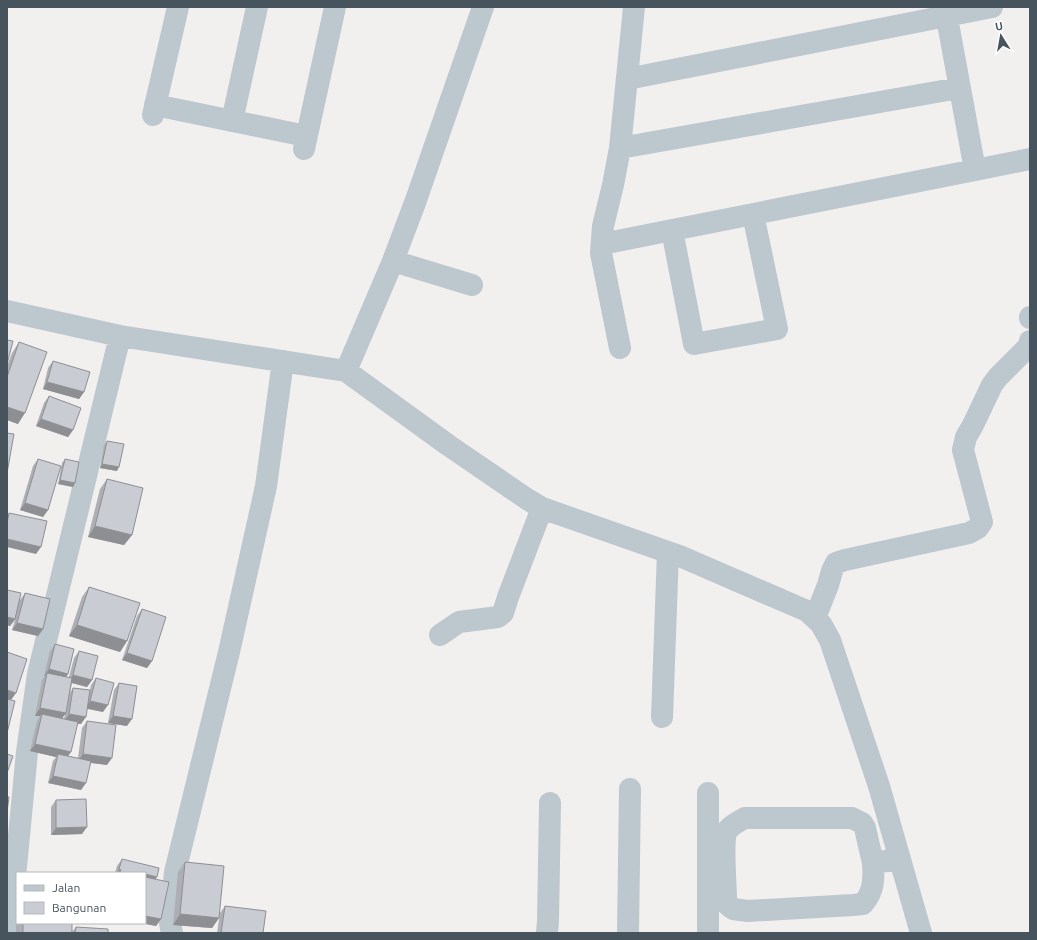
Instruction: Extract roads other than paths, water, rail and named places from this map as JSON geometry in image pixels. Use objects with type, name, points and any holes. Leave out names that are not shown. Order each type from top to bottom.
[{"type":"street","points":[[178,7],[154,110],[232,121],[305,142],[335,7]]},
{"type":"street","points":[[232,121],[257,7]]},
{"type":"street","points":[[346,371],[393,261],[416,200],[482,7]]},
{"type":"street","points":[[620,348],[601,253],[603,226],[620,148],[634,7]]},
{"type":"street","points":[[627,79],[946,12],[992,7]]},
{"type":"street","points":[[946,12],[975,170]]},
{"type":"street","points":[[620,148],[960,88]]},
{"type":"street","points":[[602,244],[1030,159]]},
{"type":"street","points":[[672,230],[694,344],[777,329],[752,214]]},
{"type":"street","points":[[393,261],[472,285]]},
{"type":"street","points":[[7,311],[120,336],[346,371],[448,445],[542,508],[668,552],[807,611],[821,624],[830,640],[879,786],[921,933]]},
{"type":"street","points":[[11,933],[15,799],[27,752],[38,674],[120,336]]},
{"type":"street","points":[[815,618],[828,585],[832,570],[836,563],[969,533],[978,528],[982,522],[963,450],[966,437],[992,385],[1029,345],[1030,341]]},
{"type":"street","points":[[172,933],[170,923],[175,872],[229,652],[266,486],[283,361]]},
{"type":"street","points":[[440,634],[459,622],[498,617],[503,613],[542,508]]},
{"type":"street","points":[[662,717],[668,552]]},
{"type":"street","points":[[628,933],[630,789]]},
{"type":"street","points":[[708,793],[708,933]]},
{"type":"street","points":[[546,933],[548,921],[550,803]]},
{"type":"street","points":[[745,818],[852,818],[862,823],[865,828],[873,863],[874,877],[871,891],[869,897],[863,904],[748,911],[733,909],[728,905],[726,898],[725,845],[727,832],[735,823],[745,818]]},
{"type":"street","points":[[873,863],[900,859]]}]
